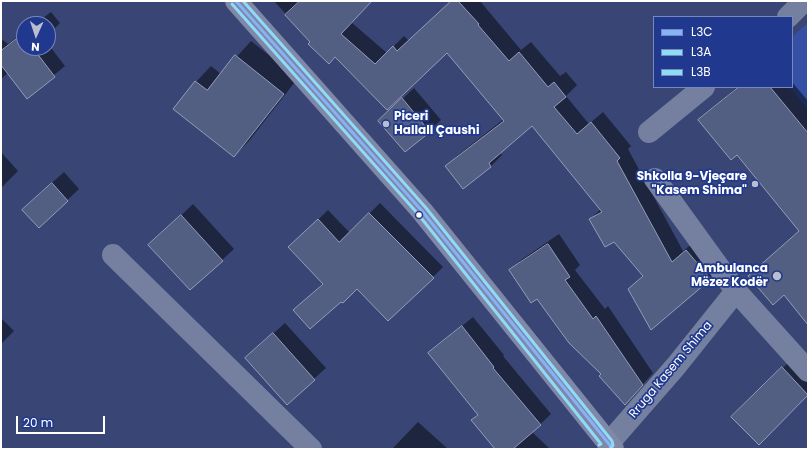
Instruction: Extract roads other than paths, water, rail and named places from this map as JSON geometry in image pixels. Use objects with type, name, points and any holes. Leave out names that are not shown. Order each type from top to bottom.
[{"type":"main road","points":[[236,1],[422,212],[608,447]]},
{"type":"street","points":[[789,16],[804,1]]},
{"type":"street","points":[[649,132],[703,88]]},
{"type":"street","points":[[655,179],[736,291],[808,372]]},
{"type":"street","points":[[113,255],[311,449]]},
{"type":"street","name":"Rruga Kasem Shima","points":[[608,447],[736,291]]},
{"type":"place","name":"Piceri Hallall Çaushi","points":[[386,124]]},
{"type":"place","name":"Shkolla 9-Vjeçare \"Kasem Shima\"","points":[[755,184]]},
{"type":"place","name":"Ambulanca Mëzez Kodër","points":[[777,276]]}]
